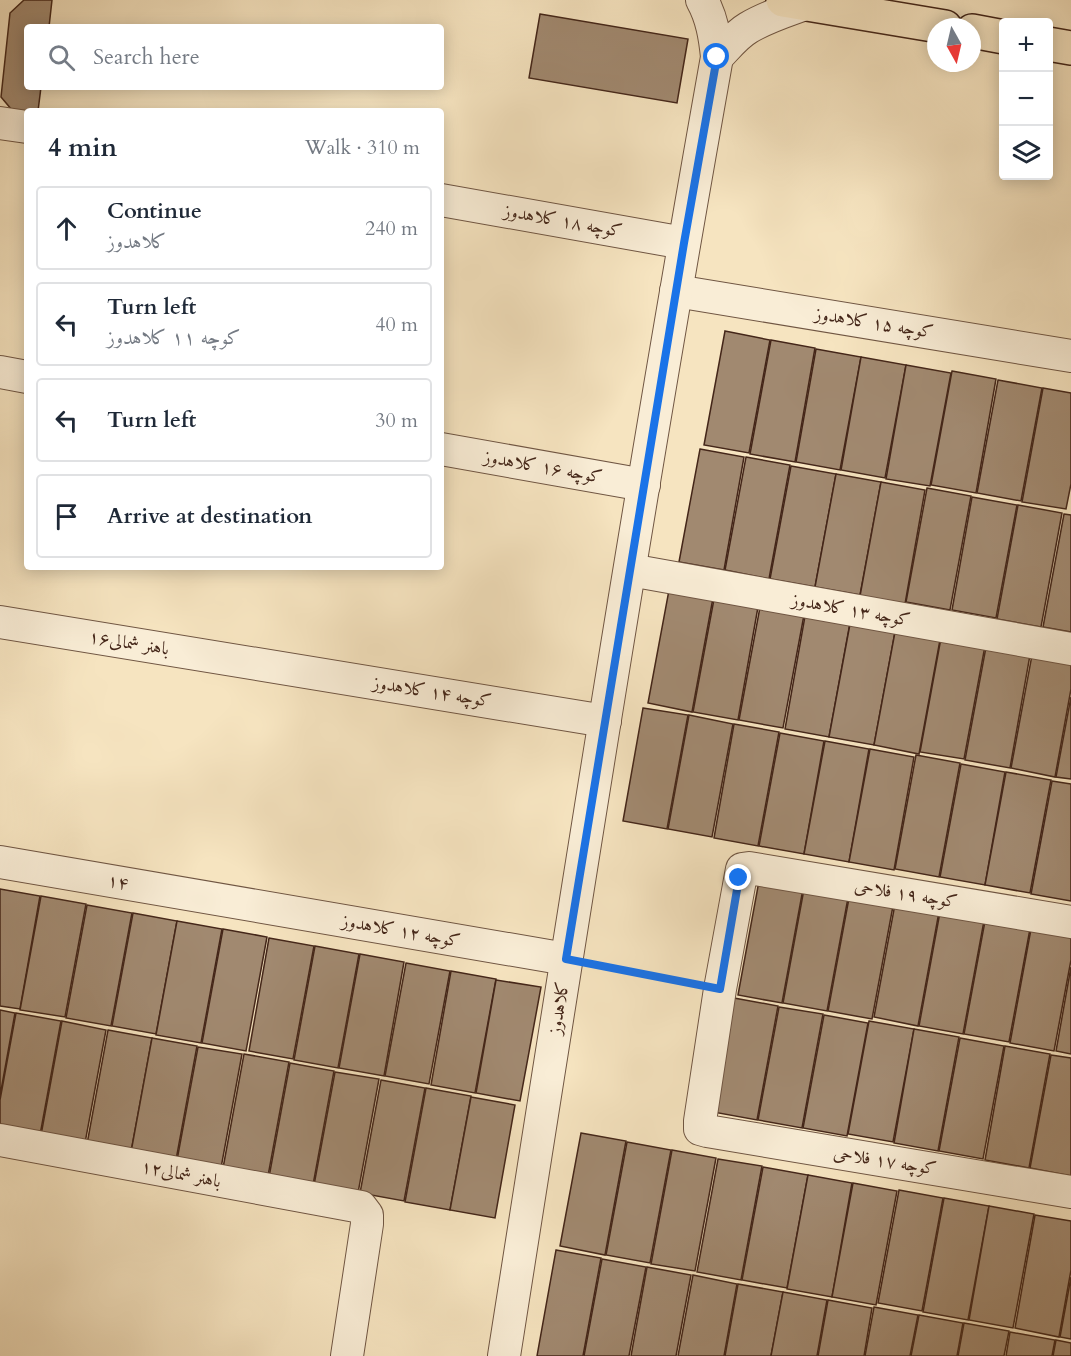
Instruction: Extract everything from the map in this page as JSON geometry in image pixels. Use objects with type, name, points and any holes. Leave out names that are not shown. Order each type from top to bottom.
[{"type":"main road","points":[[794,2],[927,24]]},
{"type":"main road","points":[[981,33],[999,36]]},
{"type":"main road","points":[[1053,45],[1071,48]]},
{"type":"street","name":"کلاهدوز","points":[[504,1356],[566,959],[684,243],[717,57],[714,27],[702,0]]},
{"type":"street","points":[[717,57],[747,28],[794,2]]},
{"type":"street","points":[[0,123],[24,127]]},
{"type":"street","name":"کوچه ۱۸ کلاهدوز","points":[[444,201],[684,243]]},
{"type":"street","name":"کوچه ۱۵ کلاهدوز","points":[[676,291],[1071,356]]},
{"type":"street","points":[[0,372],[24,376]]},
{"type":"street","name":"کوچه ۱۶ کلاهدوز","points":[[444,450],[645,485]]},
{"type":"street","name":"کوچه ۱۳ کلاهدوز","points":[[630,570],[1071,650]]},
{"type":"street","name":"باهنر شمالی۱۶","points":[[0,622],[258,664]]},
{"type":"street","name":"کوچه ۱۴ کلاهدوز","points":[[258,664],[606,721]]},
{"type":"street","name":"۱۴","points":[[0,862],[236,902]]},
{"type":"street","name":"کوچه ۱۹ فلاحی","points":[[720,989],[742,869],[749,868],[1071,922]]},
{"type":"street","name":"کوچه ۱۲ کلاهدوز","points":[[236,902],[566,959]]},
{"type":"street","name":"کوچه ۱۷ فلاحی","points":[[720,989],[700,1129],[1071,1191]]},
{"type":"street","name":"باهنر شمالی۱۲","points":[[0,1140],[361,1207],[367,1215],[367,1224],[347,1356]]},
{"type":"path","points":[[566,959],[720,989]]},
{"type":"building","points":[[24,0],[52,0],[49,24],[24,24],[24,90],[41,90],[38,108],[24,108],[24,113],[12,110],[1,97],[10,13]]},
{"type":"building","points":[[540,14],[688,39],[677,103],[529,78]]},
{"type":"building","points":[[725,331],[770,340],[749,453],[704,445]]},
{"type":"building","points":[[771,340],[815,348],[795,462],[750,454]]},
{"type":"building","points":[[816,349],[861,357],[840,470],[796,462]]},
{"type":"building","points":[[861,357],[906,365],[885,478],[841,470]]},
{"type":"building","points":[[906,365],[951,373],[930,486],[886,479]]},
{"type":"building","points":[[952,371],[996,379],[976,493],[931,485]]},
{"type":"building","points":[[998,380],[1042,388],[1021,501],[977,493]]},
{"type":"building","points":[[1043,388],[1071,393],[1071,484],[1066,509],[1022,502]]},
{"type":"building","points":[[700,449],[744,457],[724,570],[679,562]]},
{"type":"building","points":[[746,457],[790,465],[769,579],[725,570]]},
{"type":"building","points":[[791,466],[836,474],[815,587],[770,579]]},
{"type":"building","points":[[836,474],[881,482],[860,595],[815,587]]},
{"type":"building","points":[[881,482],[925,490],[905,604],[860,596]]},
{"type":"building","points":[[927,488],[971,496],[950,610],[906,602]]},
{"type":"building","points":[[972,497],[1017,505],[996,618],[952,610]]},
{"type":"building","points":[[1018,505],[1062,513],[1041,627],[997,619]]},
{"type":"building","points":[[1064,514],[1071,515],[1071,632],[1043,627]]},
{"type":"building","points":[[669,590],[713,598],[692,712],[648,703]]},
{"type":"building","points":[[714,599],[758,607],[738,720],[693,712]]},
{"type":"building","points":[[760,607],[804,615],[783,728],[739,720]]},
{"type":"building","points":[[805,616],[850,623],[829,737],[785,729]]},
{"type":"building","points":[[850,624],[895,632],[874,745],[829,737]]},
{"type":"building","points":[[895,632],[940,640],[919,754],[874,745]]},
{"type":"building","points":[[941,638],[985,646],[964,759],[920,752]]},
{"type":"building","points":[[986,647],[1030,655],[1010,768],[965,760]]},
{"type":"building","points":[[1032,655],[1071,662],[1071,689],[1055,777],[1011,768]]},
{"type":"building","points":[[1071,697],[1071,779],[1056,777]]},
{"type":"building","points":[[643,708],[688,715],[667,829],[623,821]]},
{"type":"building","points":[[689,715],[733,724],[712,837],[668,829]]},
{"type":"building","points":[[734,724],[779,732],[758,846],[714,838]]},
{"type":"building","points":[[780,733],[824,741],[804,854],[759,846]]},
{"type":"building","points":[[825,741],[869,749],[849,862],[804,854]]},
{"type":"building","points":[[870,749],[914,757],[894,870],[849,862]]},
{"type":"building","points":[[916,755],[960,763],[939,877],[895,869]]},
{"type":"building","points":[[961,764],[1005,772],[985,885],[940,877]]},
{"type":"building","points":[[1006,772],[1051,780],[1030,893],[985,885]]},
{"type":"building","points":[[1052,781],[1071,784],[1071,901],[1031,894]]},
{"type":"building","points":[[759,881],[803,889],[782,1003],[738,995]]},
{"type":"building","points":[[0,889],[40,896],[20,1009],[0,1006]]},
{"type":"building","points":[[804,889],[848,898],[827,1011],[783,1003]]},
{"type":"building","points":[[41,896],[86,904],[65,1017],[20,1010]]},
{"type":"building","points":[[849,898],[893,906],[872,1019],[828,1011]]},
{"type":"building","points":[[895,904],[939,912],[918,1026],[874,1017]]},
{"type":"building","points":[[87,905],[132,913],[111,1026],[66,1018]]},
{"type":"building","points":[[940,912],[984,921],[963,1034],[919,1026]]},
{"type":"building","points":[[133,913],[177,921],[156,1034],[112,1026]]},
{"type":"building","points":[[177,921],[222,929],[201,1043],[156,1035]]},
{"type":"building","points":[[985,921],[1030,929],[1009,1042],[964,1034]]},
{"type":"building","points":[[223,929],[267,937],[246,1051],[202,1043]]},
{"type":"building","points":[[1031,929],[1071,936],[1071,960],[1054,1051],[1010,1043]]},
{"type":"building","points":[[269,938],[314,946],[293,1059],[249,1051]]},
{"type":"building","points":[[315,946],[359,954],[338,1068],[294,1060]]},
{"type":"building","points":[[360,954],[404,962],[384,1076],[339,1068]]},
{"type":"building","points":[[406,963],[450,971],[429,1084],[385,1076]]},
{"type":"building","points":[[1071,967],[1071,1054],[1056,1051]]},
{"type":"building","points":[[451,971],[496,979],[475,1093],[431,1085]]},
{"type":"building","points":[[496,980],[541,987],[520,1101],[476,1093]]},
{"type":"building","points":[[734,998],[778,1006],[757,1120],[713,1112]]},
{"type":"building","points":[[779,1007],[823,1014],[802,1128],[758,1120]]},
{"type":"building","points":[[0,1010],[15,1013],[0,1096]]},
{"type":"building","points":[[16,1013],[61,1021],[40,1135],[0,1127],[0,1100]]},
{"type":"building","points":[[824,1015],[868,1023],[847,1136],[803,1128]]},
{"type":"building","points":[[62,1021],[106,1030],[85,1143],[41,1135]]},
{"type":"building","points":[[869,1021],[914,1029],[893,1142],[848,1134]]},
{"type":"building","points":[[914,1029],[959,1037],[938,1151],[894,1143]]},
{"type":"building","points":[[108,1030],[152,1038],[131,1152],[87,1144]]},
{"type":"building","points":[[152,1038],[197,1046],[176,1160],[131,1152]]},
{"type":"building","points":[[960,1038],[1004,1046],[983,1159],[939,1151]]},
{"type":"building","points":[[1005,1046],[1050,1054],[1029,1168],[985,1160]]},
{"type":"building","points":[[198,1047],[242,1054],[221,1168],[177,1160]]},
{"type":"building","points":[[244,1054],[289,1062],[268,1176],[223,1168]]},
{"type":"building","points":[[1051,1055],[1071,1058],[1071,1176],[1030,1168]]},
{"type":"building","points":[[290,1063],[334,1071],[313,1185],[269,1177]]},
{"type":"building","points":[[335,1072],[379,1079],[358,1193],[314,1185]]},
{"type":"building","points":[[381,1080],[425,1088],[404,1201],[360,1193]]},
{"type":"building","points":[[426,1088],[471,1096],[450,1210],[405,1202]]},
{"type":"building","points":[[471,1097],[515,1105],[495,1218],[450,1210]]},
{"type":"building","points":[[581,1133],[626,1141],[605,1255],[560,1246]]},
{"type":"building","points":[[627,1142],[671,1150],[650,1263],[606,1255]]},
{"type":"building","points":[[672,1150],[716,1158],[695,1271],[651,1264]]},
{"type":"building","points":[[718,1159],[762,1166],[741,1280],[697,1272]]},
{"type":"building","points":[[763,1167],[808,1175],[787,1288],[742,1280]]},
{"type":"building","points":[[808,1175],[852,1183],[832,1297],[787,1289]]},
{"type":"building","points":[[853,1183],[897,1191],[876,1305],[832,1297]]},
{"type":"building","points":[[899,1190],[943,1198],[922,1311],[878,1303]]},
{"type":"building","points":[[944,1198],[989,1206],[968,1320],[923,1312]]},
{"type":"building","points":[[989,1206],[1034,1214],[1013,1328],[969,1320]]},
{"type":"building","points":[[1035,1215],[1071,1221],[1071,1270],[1059,1337],[1015,1328]]},
{"type":"building","points":[[556,1250],[601,1258],[583,1356],[537,1356]]},
{"type":"building","points":[[602,1259],[646,1267],[629,1356],[584,1356]]},
{"type":"building","points":[[647,1267],[691,1275],[676,1356],[631,1356]]},
{"type":"building","points":[[693,1275],[737,1284],[724,1356],[678,1356]]},
{"type":"building","points":[[1071,1277],[1071,1339],[1060,1337]]},
{"type":"building","points":[[738,1284],[783,1292],[771,1356],[725,1356]]},
{"type":"building","points":[[783,1292],[827,1300],[817,1356],[771,1356]]},
{"type":"building","points":[[828,1300],[872,1308],[864,1356],[818,1356]]},
{"type":"building","points":[[874,1307],[918,1315],[910,1356],[865,1356]]},
{"type":"building","points":[[919,1315],[963,1323],[957,1356],[911,1356]]},
{"type":"building","points":[[964,1323],[1009,1331],[1004,1356],[958,1356]]},
{"type":"building","points":[[1010,1332],[1055,1340],[1052,1356],[1006,1356]]},
{"type":"building","points":[[1056,1340],[1071,1343],[1071,1356],[1053,1356]]},
{"type":"route","points":[[717,57],[684,243],[566,959],[720,989],[739,878]]}]
